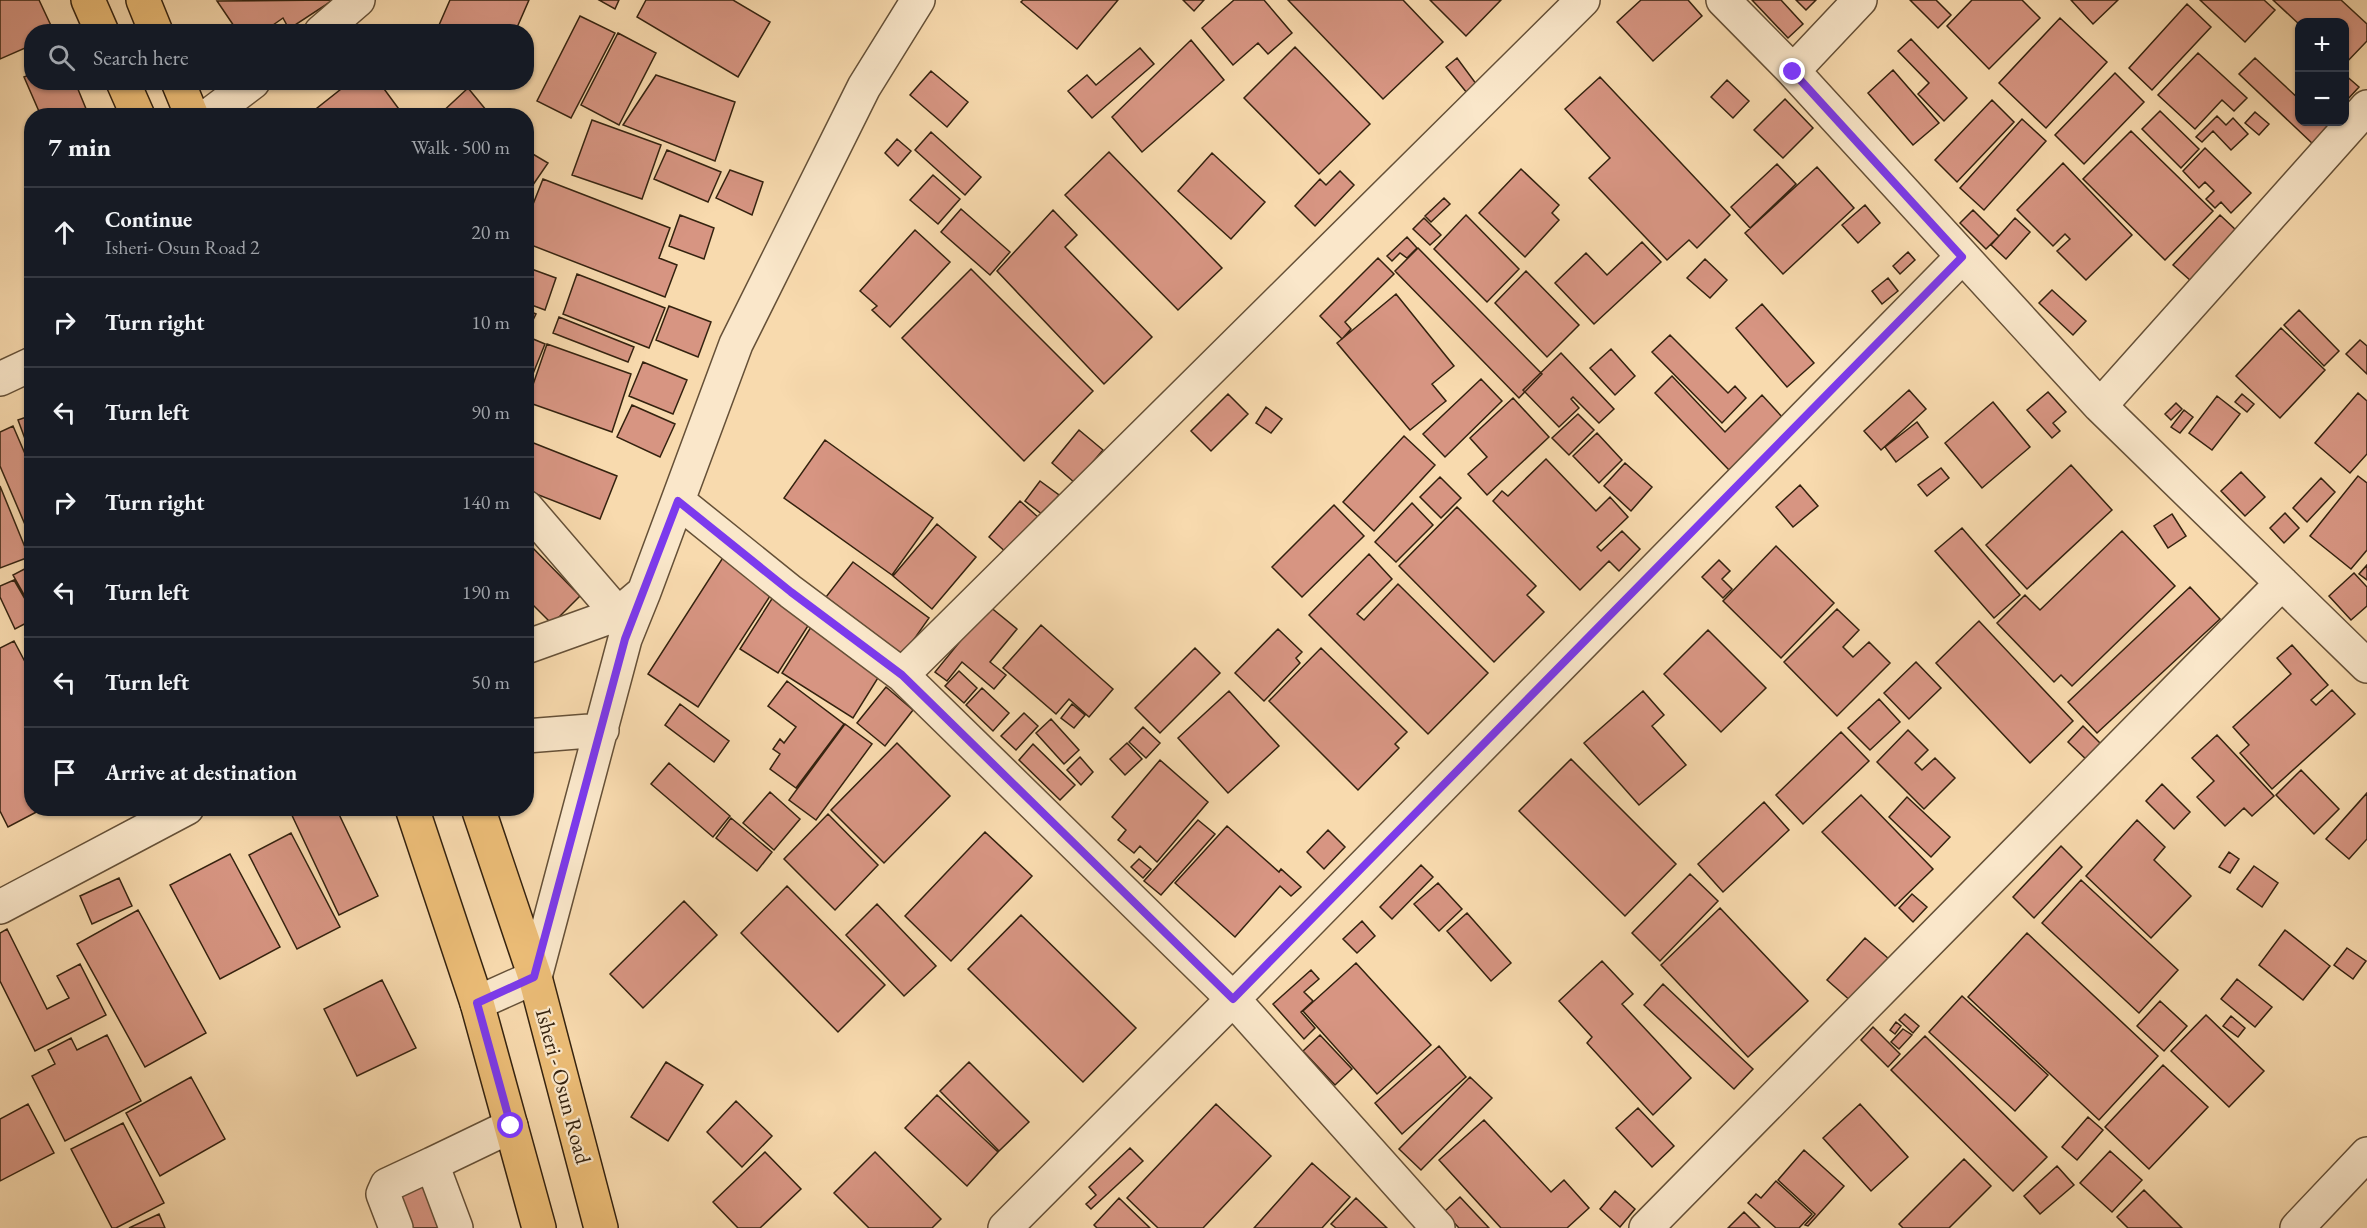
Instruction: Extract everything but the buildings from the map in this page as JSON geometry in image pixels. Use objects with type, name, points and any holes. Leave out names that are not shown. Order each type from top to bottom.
[{"type":"main road","points":[[88,0],[98,24]]},
{"type":"main road","points":[[143,0],[153,24]]},
{"type":"main road","points":[[127,90],[134,108]]},
{"type":"main road","points":[[181,90],[189,108]]},
{"type":"main road","points":[[415,816],[477,1003],[538,1228]]},
{"type":"main road","name":"Isheri - Osun Road","points":[[481,816],[534,977],[601,1228]]},
{"type":"street","points":[[330,24],[358,0]]},
{"type":"street","points":[[477,1003],[534,977],[625,639],[645,592],[736,344],[864,87],[918,0]]},
{"type":"street","points":[[902,675],[1583,0]]},
{"type":"street","points":[[1723,0],[1793,72],[2100,406],[2367,666]]},
{"type":"street","points":[[1793,72],[1860,0]]},
{"type":"street","points":[[219,108],[242,90]]},
{"type":"street","points":[[2100,406],[2367,107]]},
{"type":"street","points":[[1005,1228],[1962,257]]},
{"type":"street","points":[[0,379],[24,368]]},
{"type":"street","points":[[678,501],[791,592],[902,675],[1233,999],[1438,1228]]},
{"type":"street","points":[[534,516],[618,614]]},
{"type":"street","points":[[1646,1228],[2282,583]]},
{"type":"street","points":[[534,644],[618,614],[645,592]]},
{"type":"street","points":[[534,735],[602,730]]},
{"type":"street","points":[[0,908],[173,816]]},
{"type":"street","points":[[396,1228],[383,1194],[387,1185],[511,1126]]},
{"type":"street","points":[[2297,1228],[2367,1154]]},
{"type":"street","points":[[432,1164],[456,1228]]},
{"type":"route","points":[[511,1126],[477,1003],[534,977],[625,639],[645,592],[678,501],[791,592],[902,675],[1233,999],[1962,257],[1793,72]]}]
